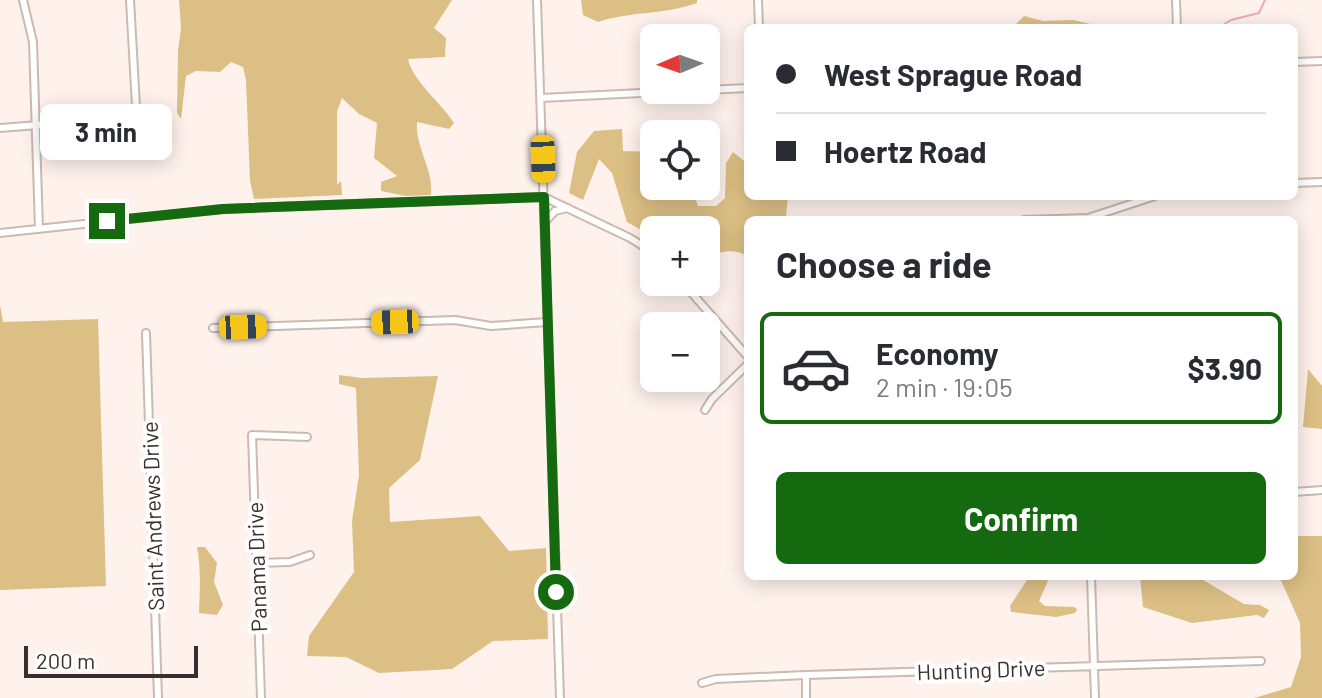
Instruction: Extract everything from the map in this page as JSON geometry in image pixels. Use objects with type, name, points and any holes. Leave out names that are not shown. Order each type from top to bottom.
[{"type":"street","points":[[23,0],[33,42],[39,229]]},
{"type":"street","points":[[0,128],[127,118],[136,106],[130,0]]},
{"type":"street","points":[[537,0],[560,698]]},
{"type":"street","points":[[758,0],[759,24]]},
{"type":"street","points":[[1176,0],[1177,24]]},
{"type":"street","points":[[1298,62],[1322,61]]},
{"type":"street","points":[[720,89],[744,88]]},
{"type":"street","points":[[541,98],[640,93]]},
{"type":"street","points":[[1298,183],[1322,182]]},
{"type":"street","points":[[0,233],[223,209],[544,197],[640,244]]},
{"type":"street","points":[[1094,216],[1143,200]]},
{"type":"street","points":[[545,222],[555,211],[568,208]]},
{"type":"street","points":[[694,296],[744,352]]},
{"type":"street","points":[[213,328],[455,320],[491,326],[547,322]]},
{"type":"street","name":"Saint Andrews Drive","points":[[146,333],[158,698]]},
{"type":"street","points":[[705,410],[744,368]]},
{"type":"street","name":"Panama Drive","points":[[261,698],[252,435],[307,437]]},
{"type":"street","points":[[1298,492],[1322,490]]},
{"type":"street","points":[[256,563],[290,562],[310,555]]},
{"type":"street","points":[[1091,580],[1095,698]]},
{"type":"street","name":"Hunting Drive","points":[[702,683],[716,679],[806,675],[1261,661]]},
{"type":"street","points":[[806,675],[806,698]]},
{"type":"shaded area","points":[[179,0],[452,0],[434,28],[446,38],[445,57],[408,59],[415,76],[454,123],[449,129],[417,122],[430,177],[431,195],[406,196],[381,191],[381,182],[397,176],[374,158],[377,123],[359,114],[342,98],[337,112],[337,185],[341,181],[342,195],[254,199],[250,181],[243,67],[231,62],[220,72],[196,71],[186,76],[181,119],[177,113],[181,29]]},
{"type":"shaded area","points":[[581,0],[697,0],[697,3],[598,22],[583,15]]},
{"type":"shaded area","points":[[1024,16],[1043,21],[1073,20],[1090,24],[1016,24]]},
{"type":"shaded area","points":[[622,129],[623,151],[640,152],[640,200],[696,200],[698,206],[716,206],[725,198],[726,163],[733,152],[744,161],[744,200],[788,200],[786,216],[744,216],[744,255],[733,251],[720,253],[720,216],[640,216],[640,229],[627,222],[612,173],[599,159],[583,200],[569,193],[577,152],[594,131]]},
{"type":"shaded area","points":[[0,305],[3,322],[98,319],[106,586],[0,590]]},
{"type":"shaded area","points":[[1308,369],[1322,386],[1322,429],[1303,427]]},
{"type":"shaded area","points":[[339,375],[362,378],[438,376],[420,460],[389,488],[390,522],[480,516],[509,551],[546,548],[548,639],[493,641],[452,669],[379,673],[346,657],[307,656],[309,636],[354,572],[352,521],[359,475],[356,388],[339,384]]},
{"type":"shaded area","points":[[1298,536],[1322,536],[1322,698],[1254,698],[1291,687],[1301,657],[1300,623],[1281,580],[1298,580]]},
{"type":"shaded area","points":[[197,547],[205,547],[217,563],[214,582],[223,605],[217,615],[199,613]]},
{"type":"shaded area","points":[[1027,580],[1048,580],[1039,601],[1045,606],[1077,609],[1075,613],[1056,617],[1011,612],[1010,606]]},
{"type":"shaded area","points":[[1140,580],[1203,580],[1244,604],[1260,605],[1269,610],[1264,618],[1257,615],[1192,623],[1143,607]]},
{"type":"waterway","points":[[1224,24],[1259,13],[1265,0]]},
{"type":"route","points":[[107,221],[223,209],[544,197],[556,592]]}]
